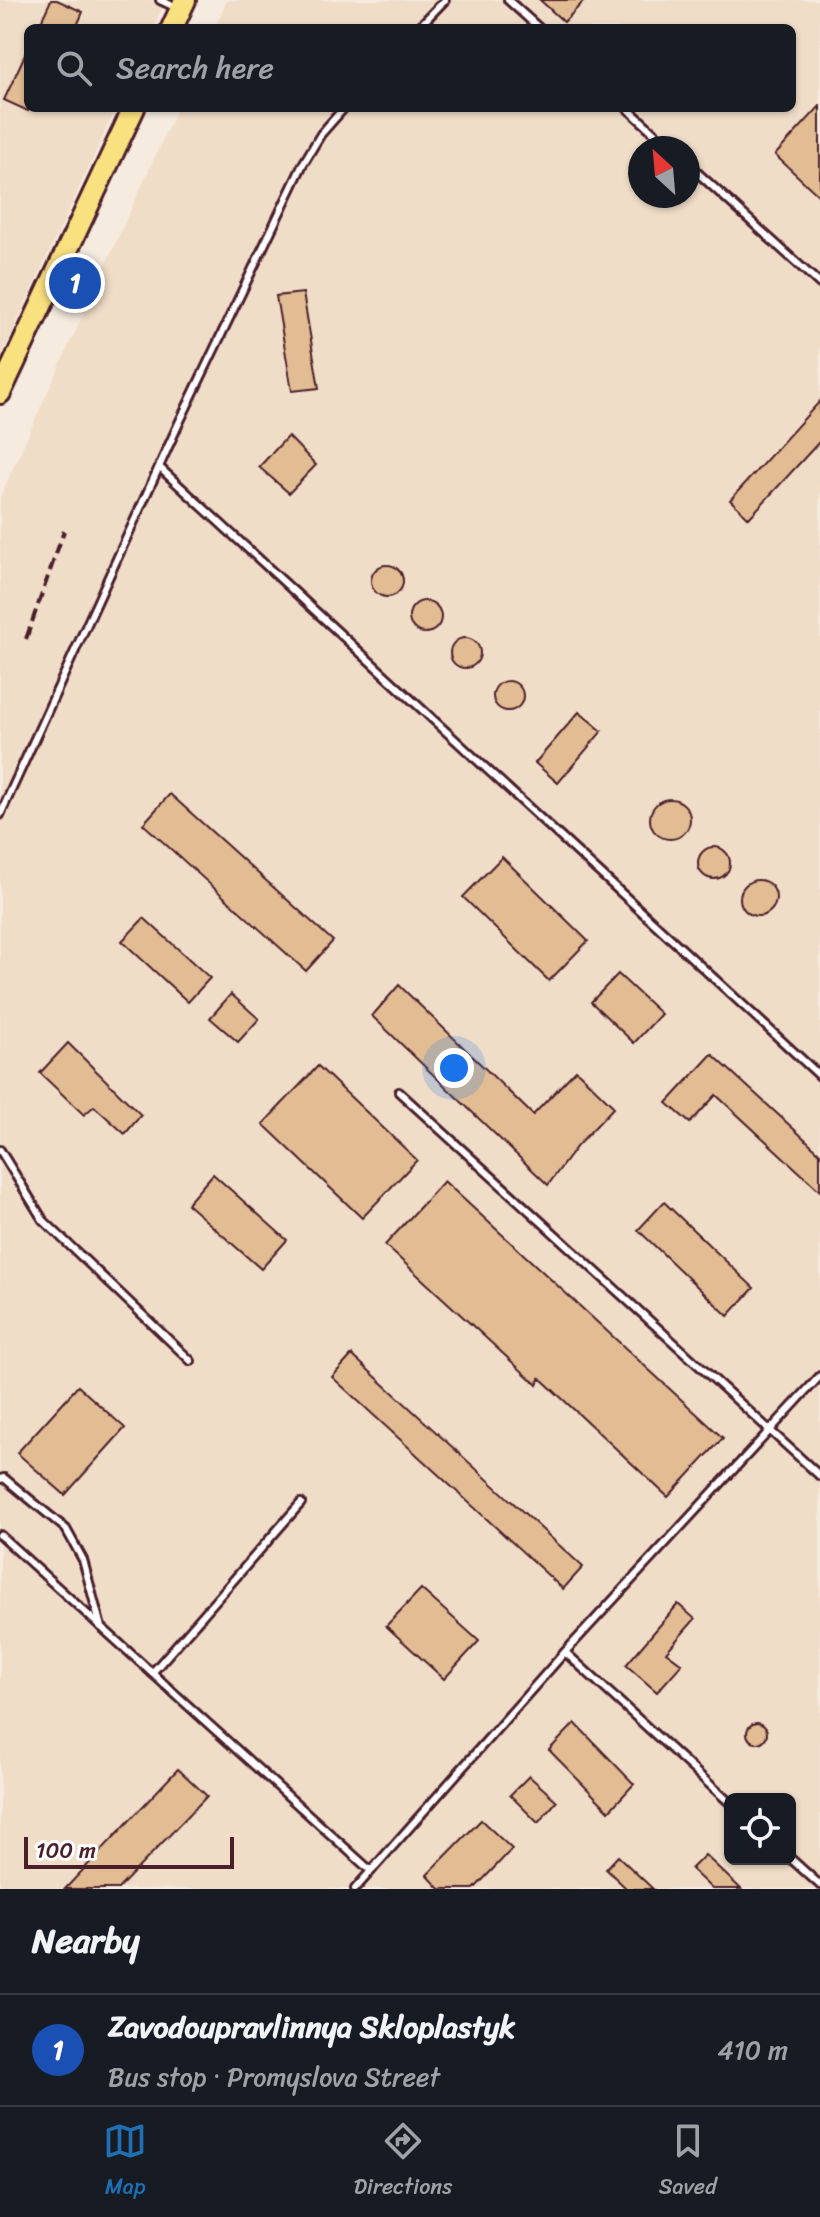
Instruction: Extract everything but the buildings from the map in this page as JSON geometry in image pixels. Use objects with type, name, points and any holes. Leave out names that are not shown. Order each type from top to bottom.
[{"type":"main road","points":[[0,393],[132,112]]},
{"type":"lane","points":[[160,0],[179,12]]},
{"type":"lane","points":[[422,24],[445,0]]},
{"type":"lane","points":[[508,0],[535,24]]},
{"type":"lane","points":[[0,815],[159,467],[303,164],[321,134],[340,112]]},
{"type":"lane","points":[[631,112],[658,136]]},
{"type":"lane","points":[[700,175],[820,284]]},
{"type":"lane","points":[[159,467],[820,1076]]},
{"type":"lane","points":[[399,1092],[820,1476]]},
{"type":"lane","points":[[0,1150],[43,1220],[191,1361]]},
{"type":"lane","points":[[355,1889],[565,1652],[820,1376]]},
{"type":"lane","points":[[0,1479],[4,1478],[66,1529],[83,1560],[101,1627]]},
{"type":"lane","points":[[152,1673],[301,1503]]},
{"type":"lane","points":[[0,1535],[371,1871]]},
{"type":"lane","points":[[565,1652],[724,1798]]},
{"type":"lane","points":[[796,1863],[820,1885]]},
{"type":"shaded area","points":[[0,0],[166,0],[155,24],[24,24],[24,112],[114,112],[0,359]]},
{"type":"shaded area","points":[[227,0],[820,0],[820,1889],[0,1889],[0,497],[175,112],[796,112],[796,24],[216,24]]},
{"type":"railway","points":[[26,639],[64,531]]},
{"type":"place","name":"Zavodoupravlinnya Skloplastyk","points":[[75,283]]}]
